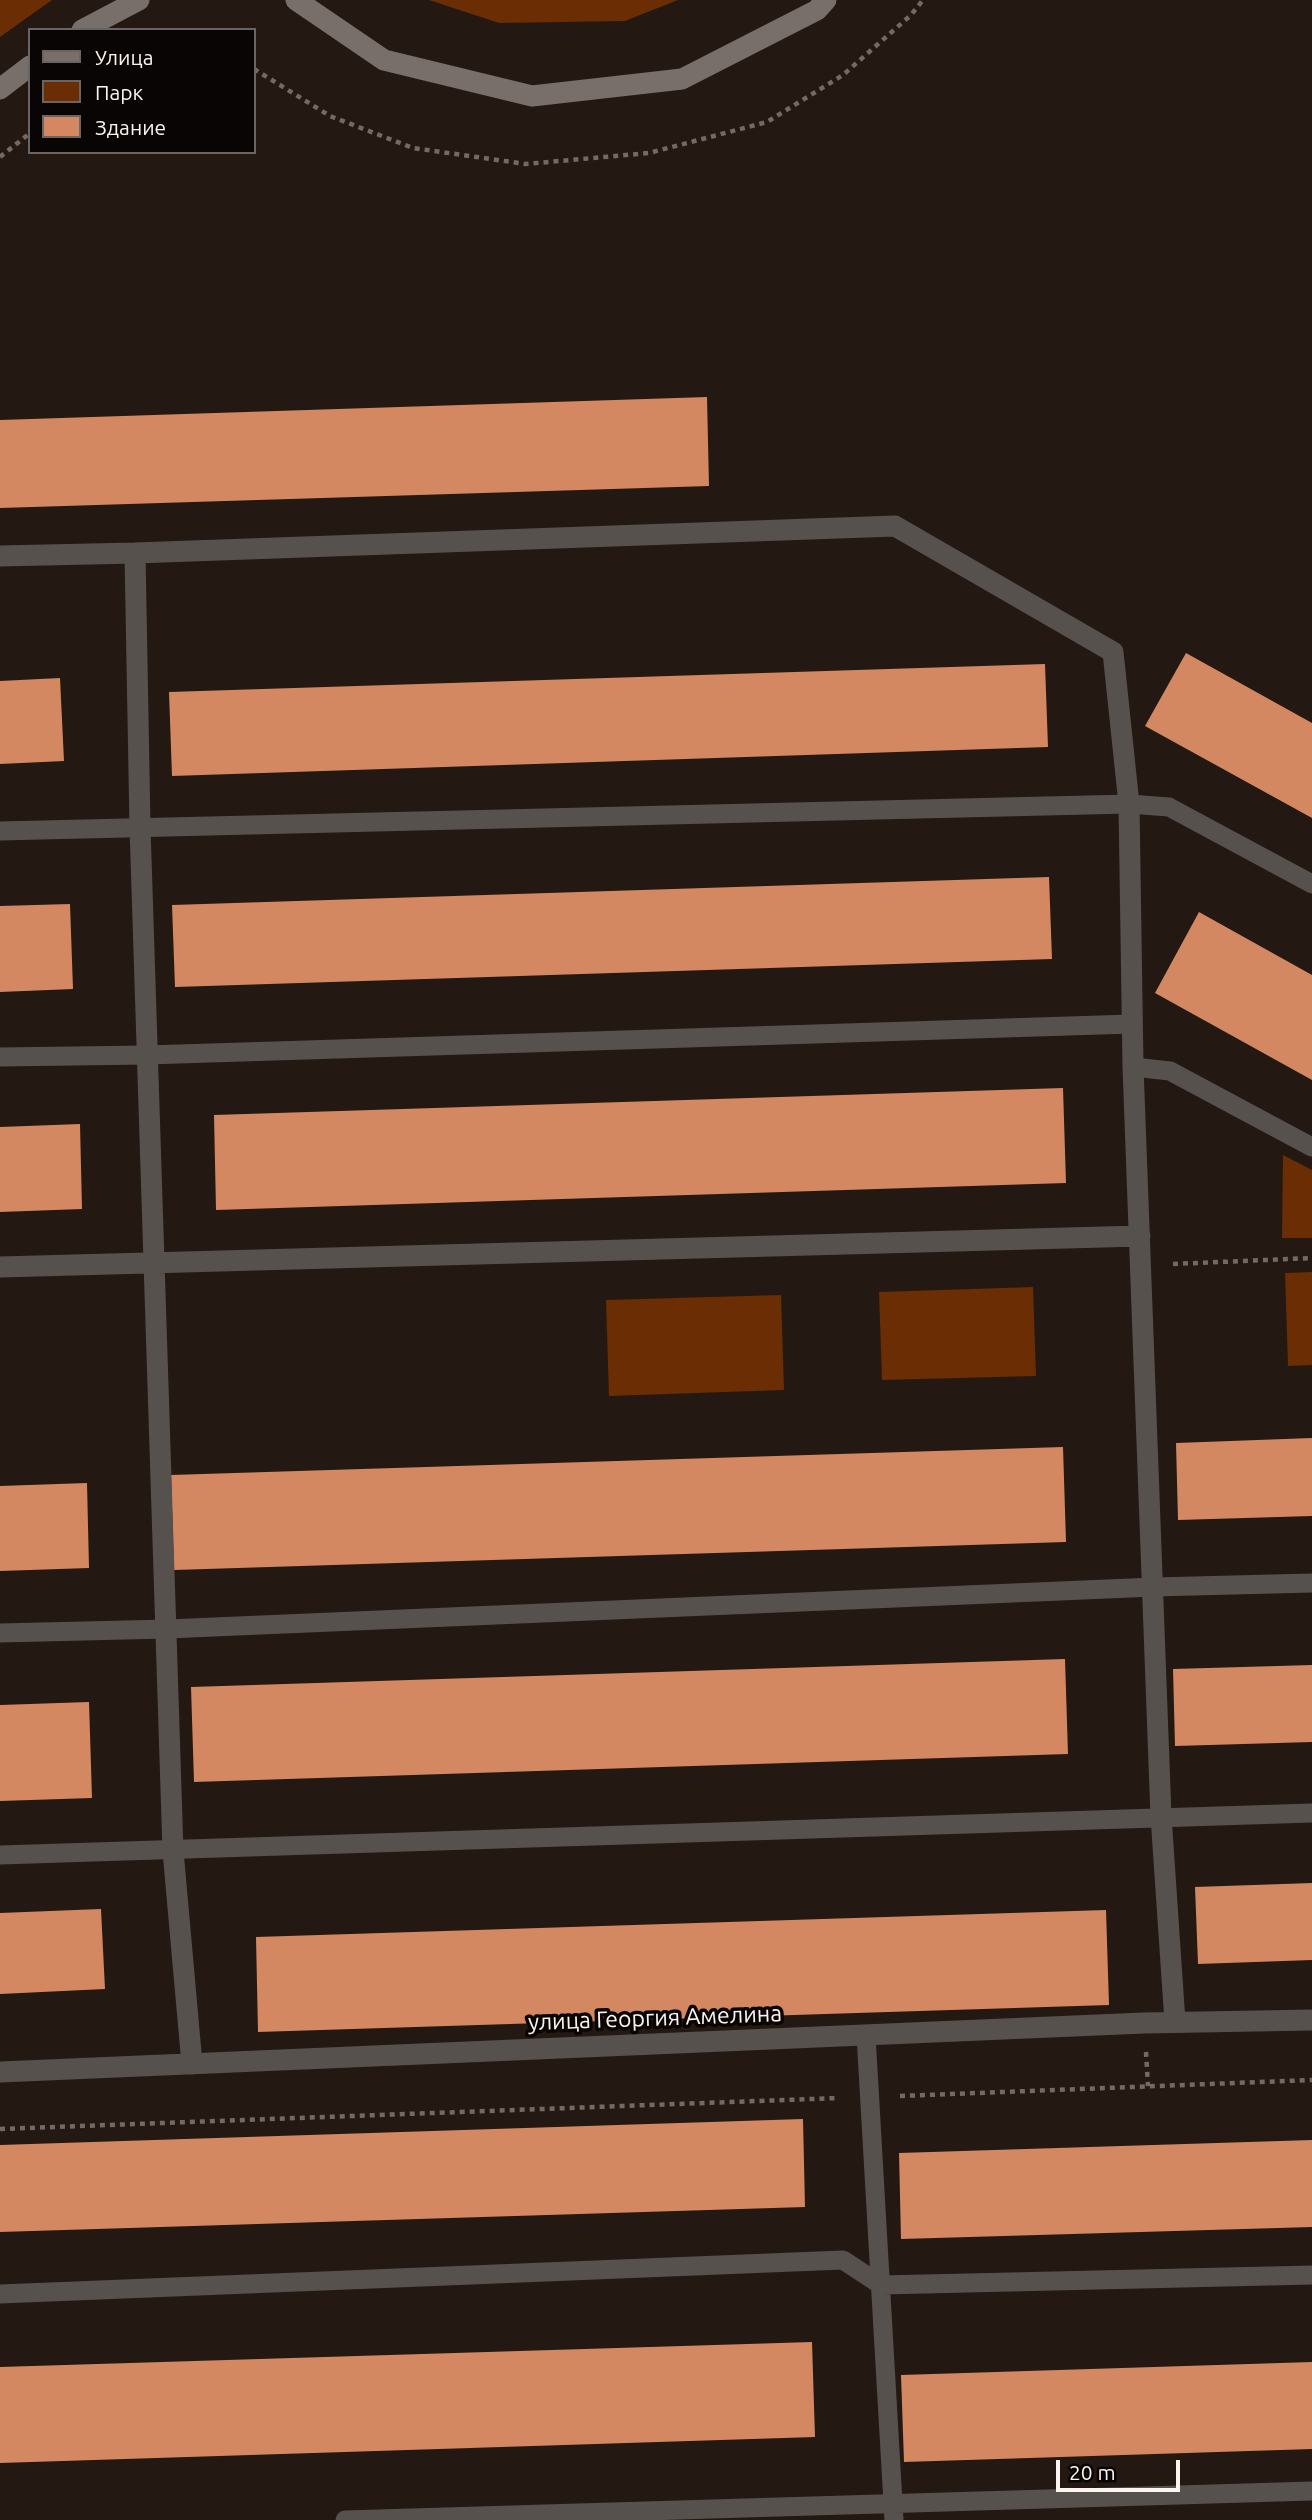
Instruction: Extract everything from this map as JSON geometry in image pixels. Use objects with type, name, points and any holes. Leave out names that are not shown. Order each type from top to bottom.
[{"type":"main road","points":[[86,28],[139,0]]},
{"type":"main road","points":[[296,0],[384,60],[531,96],[682,79],[817,10],[826,0]]},
{"type":"main road","points":[[0,89],[28,68]]},
{"type":"street","points":[[0,556],[895,526],[1113,652],[1129,804],[1133,1067],[1161,1816],[1175,2022]]},
{"type":"street","points":[[135,553],[140,827],[173,1851],[192,2064]]},
{"type":"street","points":[[0,1267],[1140,1236]]},
{"type":"street","name":"улица Георгия Амелина","points":[[0,2072],[1175,2022],[1312,2020]]},
{"type":"lane","points":[[0,831],[1129,804],[1169,807],[1312,884]]},
{"type":"lane","points":[[0,1057],[147,1055],[1132,1024]]},
{"type":"lane","points":[[1133,1067],[1170,1071],[1312,1147]]},
{"type":"lane","points":[[0,1633],[167,1629],[1154,1587],[1312,1583]]},
{"type":"lane","points":[[0,1854],[173,1851],[1312,1812]]},
{"type":"lane","points":[[866,2035],[894,2511]]},
{"type":"lane","points":[[0,2294],[843,2260],[881,2285],[1312,2275]]},
{"type":"lane","points":[[345,2520],[894,2511],[1312,2491]]},
{"type":"path","points":[[0,157],[28,136]]},
{"type":"path","points":[[1141,1265],[1312,1258]]},
{"type":"path","points":[[0,2129],[1312,2080]]},
{"type":"green space","points":[[0,0],[52,0],[0,37]]},
{"type":"green space","points":[[429,0],[678,0],[625,21],[499,23]]},
{"type":"green space","points":[[1283,1155],[1312,1170],[1312,1238],[1282,1238]]},
{"type":"green space","points":[[1312,1272],[1312,1365],[1288,1366],[1285,1273]]},
{"type":"green space","points":[[1033,1287],[1036,1376],[882,1380],[879,1292]]},
{"type":"green space","points":[[781,1295],[784,1390],[609,1396],[606,1300]]},
{"type":"building","points":[[707,397],[709,486],[0,508],[0,420]]},
{"type":"building","points":[[1186,653],[1312,723],[1312,818],[1145,726]]},
{"type":"building","points":[[1045,664],[1048,747],[172,776],[169,692]]},
{"type":"building","points":[[60,678],[64,761],[0,764],[0,681]]},
{"type":"building","points":[[1049,877],[1052,959],[175,987],[172,905]]},
{"type":"building","points":[[70,904],[73,989],[0,992],[0,906]]},
{"type":"building","points":[[1199,912],[1312,975],[1312,1080],[1155,993]]},
{"type":"building","points":[[1063,1088],[1066,1183],[216,1210],[214,1115]]},
{"type":"building","points":[[80,1124],[82,1209],[0,1212],[0,1127]]},
{"type":"building","points":[[1312,1438],[1312,1516],[1178,1520],[1176,1443]]},
{"type":"building","points":[[1063,1447],[1066,1542],[174,1570],[171,1475]]},
{"type":"building","points":[[87,1483],[89,1568],[0,1571],[0,1486]]},
{"type":"building","points":[[1065,1659],[1068,1754],[194,1782],[191,1687]]},
{"type":"building","points":[[1312,1665],[1312,1742],[1175,1746],[1173,1669]]},
{"type":"building","points":[[89,1702],[92,1798],[0,1801],[0,1705]]},
{"type":"building","points":[[1312,1883],[1312,1960],[1198,1964],[1195,1887]]},
{"type":"building","points":[[101,1909],[105,1989],[0,1994],[0,1913]]},
{"type":"building","points":[[1106,1910],[1109,2005],[258,2032],[256,1937]]},
{"type":"building","points":[[803,2119],[805,2207],[0,2232],[0,2145]]},
{"type":"building","points":[[1312,2140],[1312,2227],[901,2239],[899,2153]]},
{"type":"building","points":[[812,2342],[815,2437],[0,2463],[0,2367]]},
{"type":"building","points":[[1312,2362],[1312,2449],[904,2462],[901,2375]]}]
